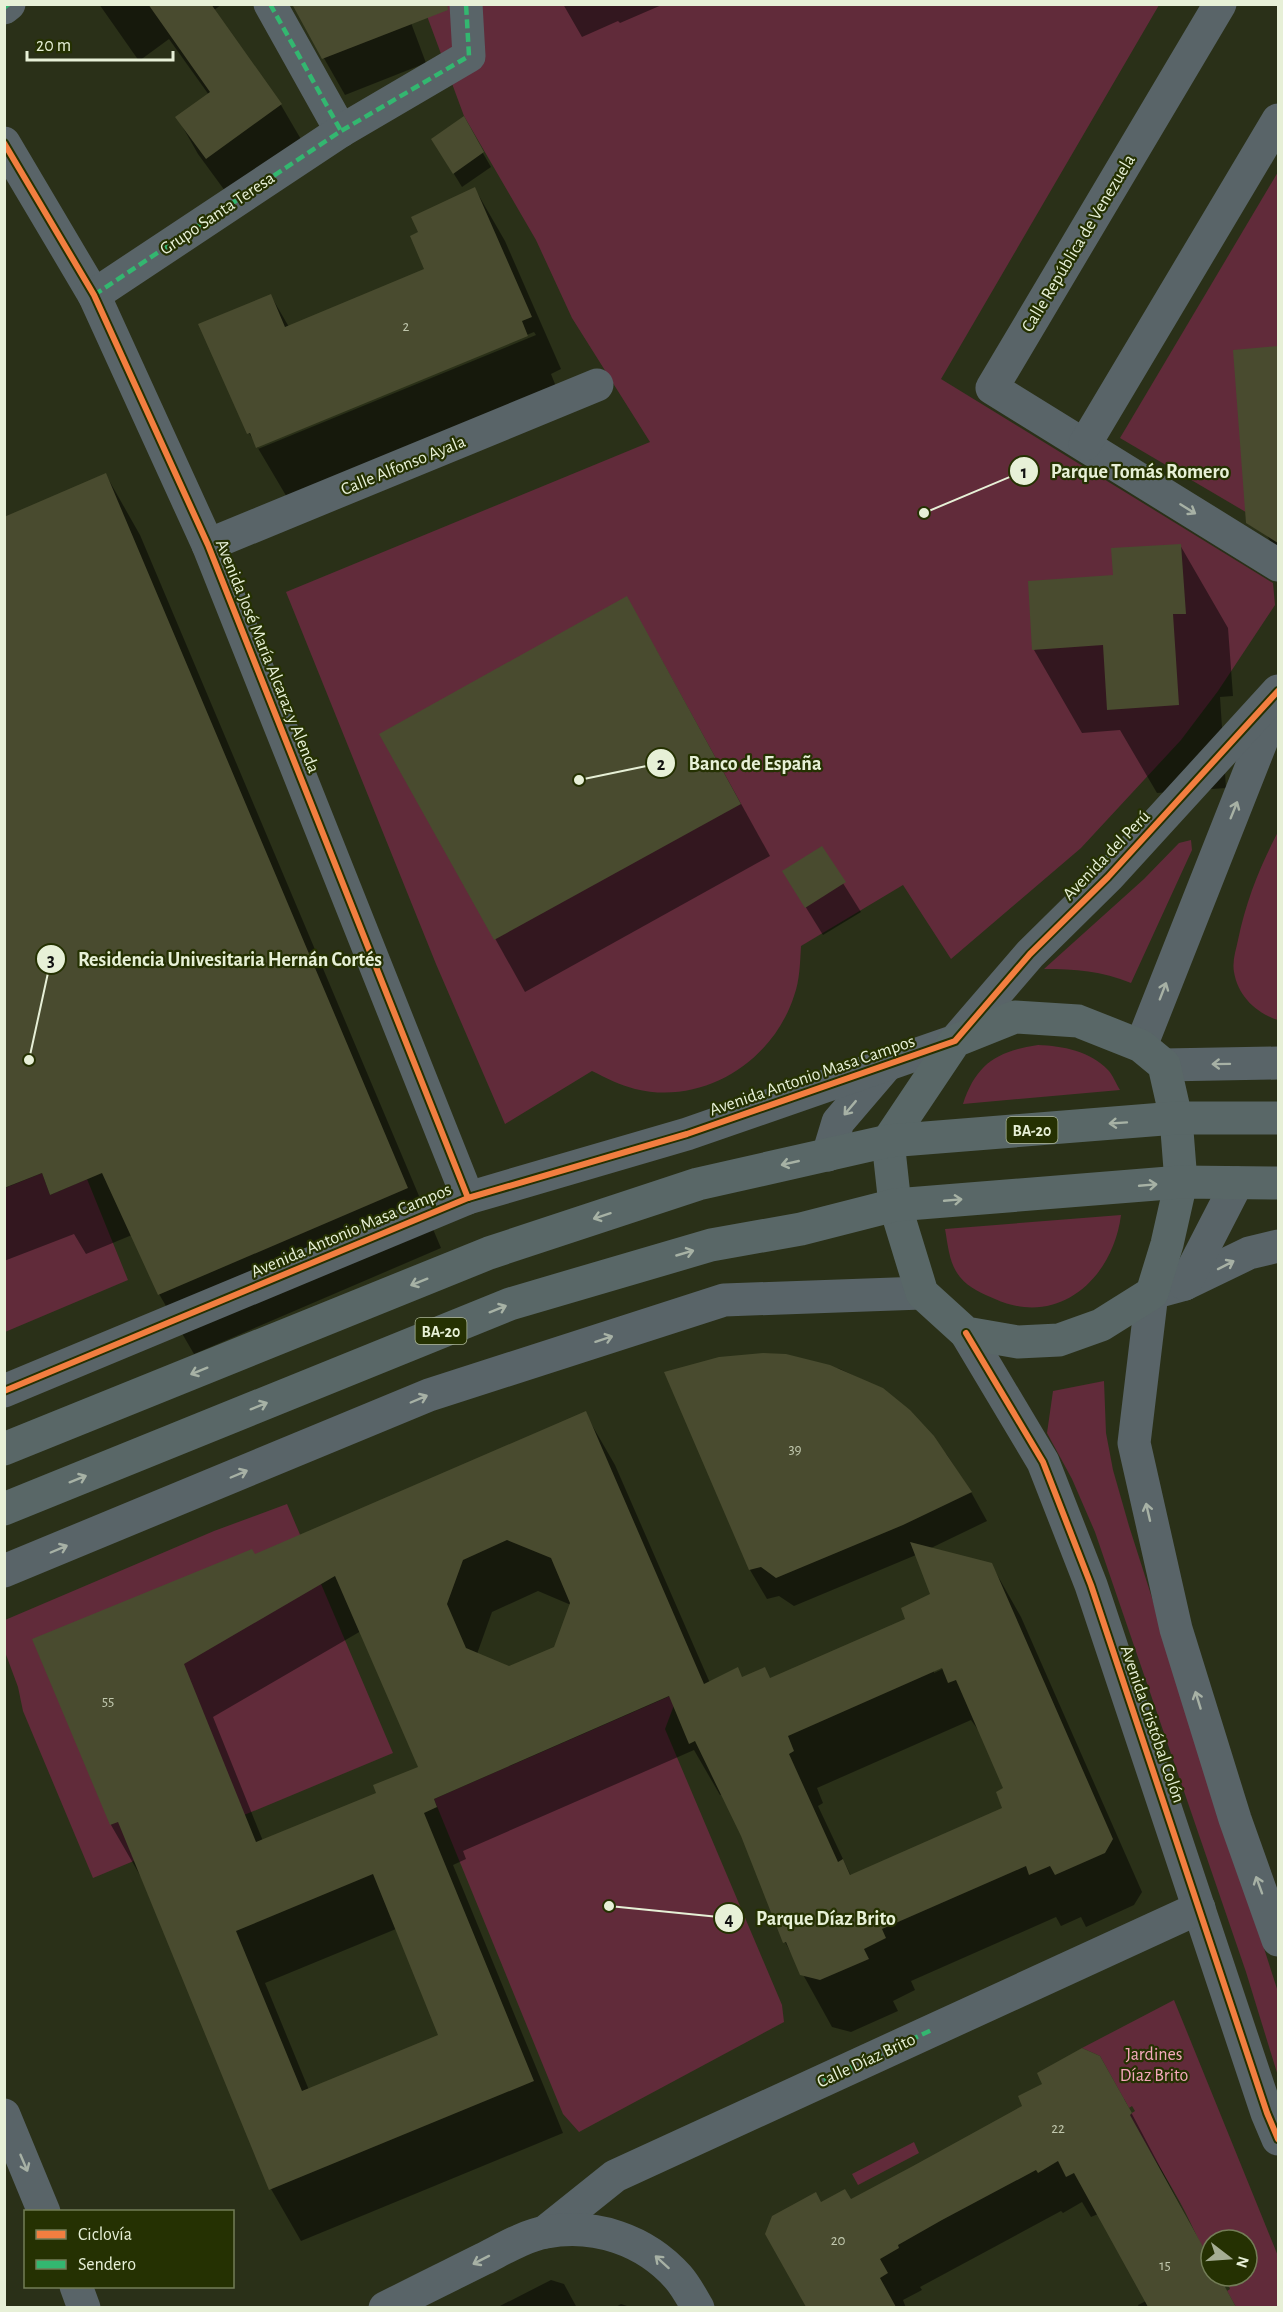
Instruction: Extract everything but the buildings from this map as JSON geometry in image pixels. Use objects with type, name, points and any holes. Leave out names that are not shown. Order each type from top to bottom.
[{"type":"highway","points":[[1015,1017],[1078,1021],[1153,1055],[1176,1118],[1181,1182],[1167,1244],[1152,1293],[1101,1325],[1059,1340],[1018,1342],[966,1333],[922,1293],[895,1205],[888,1141],[955,1041],[1015,1017]]},
{"type":"highway","name":"BA-20","points":[[4,1449],[489,1253],[698,1184],[888,1141],[1176,1118],[1278,1118]]},
{"type":"highway","name":"BA-20","points":[[4,1509],[510,1304],[711,1245],[801,1229],[895,1205],[1181,1182],[1278,1184]]},
{"type":"street","points":[[4,8],[9,4]]},
{"type":"street","points":[[270,4],[341,131]]},
{"type":"street","name":"Grupo Santa Teresa","points":[[94,295],[341,131],[469,56],[466,4]]},
{"type":"street","name":"Calle República de Venezuela","points":[[1220,4],[992,388],[1278,565]]},
{"type":"street","points":[[1085,444],[1278,120]]},
{"type":"street","name":"Avenida José María Alcaraz y Alenda","points":[[4,143],[94,295],[208,545],[468,1198]]},
{"type":"street","name":"Calle Alfonso Ayala","points":[[208,545],[597,385]]},
{"type":"street","name":"Avenida del Perú","points":[[955,1041],[1030,954],[1108,877],[1278,691]]},
{"type":"street","points":[[1278,697],[1153,1055],[1278,1063]]},
{"type":"street","name":"Avenida Antonio Masa Campos","points":[[4,1391],[468,1198],[687,1134],[955,1041]]},
{"type":"street","points":[[828,1155],[838,1122],[885,1067]]},
{"type":"street","points":[[1185,1284],[1237,1183]]},
{"type":"street","points":[[1278,1246],[1249,1253],[1185,1284],[1152,1293],[1134,1443],[1176,1629],[1235,1819],[1278,1940]]},
{"type":"street","points":[[4,1571],[429,1395],[724,1300],[922,1293]]},
{"type":"street","name":"Avenida Cristóbal Colón","points":[[966,1333],[1043,1462],[1091,1585],[1267,2113],[1278,2139]]},
{"type":"street","name":"Calle Díaz Brito","points":[[545,2232],[615,2176],[1199,1908]]},
{"type":"street","points":[[4,2115],[44,2210]]},
{"type":"street","name":"Calle Díaz Brito","points":[[385,2307],[514,2243],[545,2232],[573,2229],[601,2232],[628,2240],[654,2256],[679,2278],[698,2307]]},
{"type":"street","points":[[77,2288],[84,2307]]},
{"type":"green space","points":[[398,5],[1159,5],[941,379],[1273,583],[1275,605],[1218,691],[1181,740],[1081,848],[951,959],[903,885],[801,946],[797,984],[784,1019],[770,1040],[753,1058],[732,1073],[710,1084],[686,1091],[661,1093],[635,1089],[592,1071],[505,1124],[436,964],[286,592],[650,442],[572,318],[536,240],[464,116],[427,16]]},
{"type":"green space","points":[[1278,172],[1278,531],[1120,438]]},
{"type":"green space","points":[[1278,832],[1278,1020],[1255,1008],[1239,989],[1234,972],[1234,956],[1249,898]]},
{"type":"green space","points":[[1191,840],[1192,850],[1131,983],[1088,972],[1044,969],[1144,879],[1179,843]]},
{"type":"green space","points":[[1038,1045],[1066,1048],[1093,1058],[1110,1072],[1120,1090],[963,1104],[974,1079],[990,1062],[1011,1051]]},
{"type":"green space","points":[[42,1173],[50,1195],[87,1179],[128,1280],[5,1332],[5,1188]]},
{"type":"green space","points":[[1121,1215],[1116,1238],[1107,1259],[1094,1277],[1079,1292],[1061,1302],[1041,1307],[1018,1306],[990,1297],[968,1284],[953,1266],[945,1229]]},
{"type":"green space","points":[[1104,1381],[1106,1433],[1113,1470],[1278,1992],[1278,2076],[1246,1972],[1095,1532],[1072,1479],[1047,1433],[1053,1391]]},
{"type":"green space","points":[[287,1504],[393,1753],[93,1878],[23,1711],[18,1687],[5,1652],[5,1620],[214,1531]]},
{"type":"green space","points":[[679,1692],[665,1729],[782,2005],[784,2022],[579,2132],[563,2114],[434,1799]]},
{"type":"green space","name":"Jardines Díaz Brito","points":[[1174,2000],[1278,2256],[1278,2307],[1236,2307],[1227,2291],[1230,2288],[1259,2288],[1259,2228],[1199,2228],[1199,2242],[1163,2173],[1127,2116],[1135,2111],[1132,2106],[1129,2108],[1100,2056],[1082,2048]]},
{"type":"green space","points":[[914,2142],[919,2153],[858,2185],[852,2174]]},
{"type":"marked path","points":[[4,8],[9,4]]},
{"type":"marked path","points":[[270,4],[341,131]]},
{"type":"marked path","points":[[94,295],[341,131],[469,56],[466,4]]},
{"type":"marked path","points":[[824,2080],[934,2029]]},
{"type":"cycle path","points":[[4,143],[94,295],[208,545],[468,1198]]},
{"type":"cycle path","points":[[4,1391],[468,1198],[687,1134],[955,1041],[1030,954],[1108,877],[1278,691]]},
{"type":"cycle path","points":[[966,1333],[1043,1462],[1091,1585],[1267,2113],[1278,2139]]},
{"type":"place","name":"Parque Tomás Romero","points":[[924,513]]},
{"type":"place","name":"Banco de España","points":[[579,780]]},
{"type":"place","name":"Residencia Univesitaria Hernán Cortés","points":[[29,1060]]},
{"type":"place","name":"Parque Díaz Brito","points":[[609,1906]]}]
